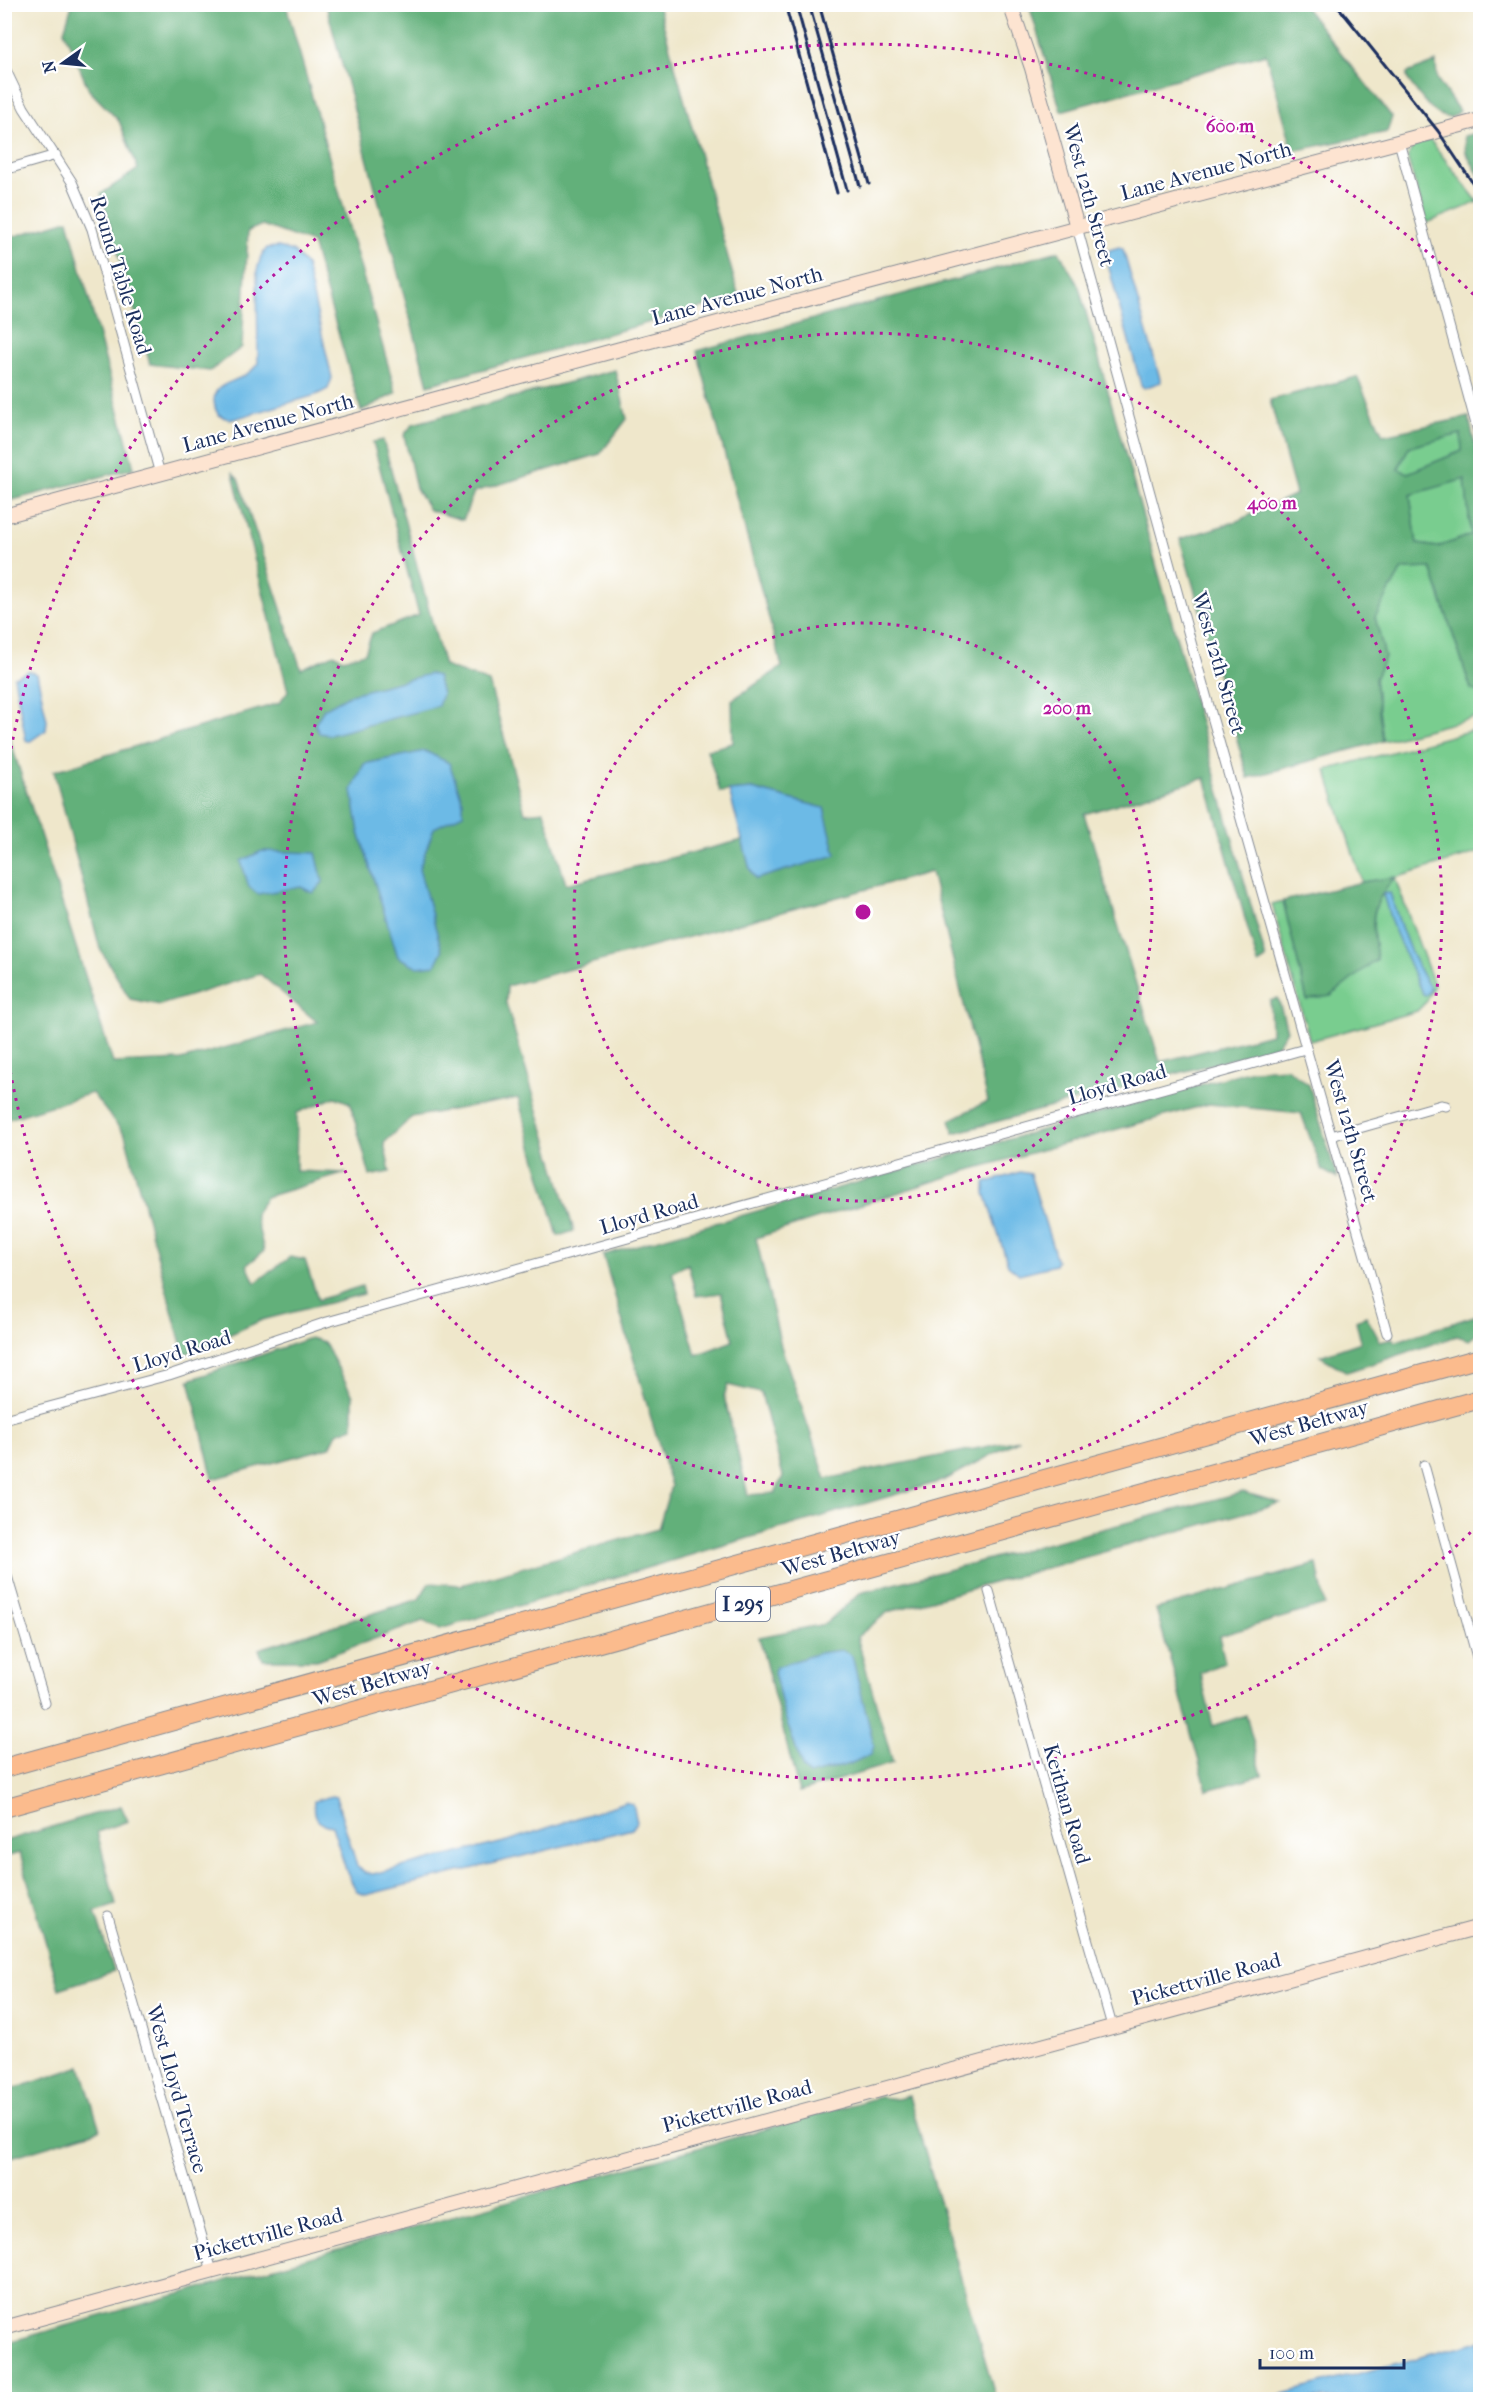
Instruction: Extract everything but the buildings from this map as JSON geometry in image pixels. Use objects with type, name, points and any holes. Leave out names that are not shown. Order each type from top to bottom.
[{"type":"highway","name":"West Beltway","points":[[4,1768],[1480,1358]]},
{"type":"highway","name":"West Beltway","points":[[4,1808],[1480,1399]]},
{"type":"street","name":"West 12th Street","points":[[1010,4],[1032,68],[1305,1049],[1387,1334]]},
{"type":"street","name":"Round Table Road","points":[[4,66],[24,108],[72,182],[92,229],[159,474]]},
{"type":"street","name":"Lane Avenue North","points":[[4,516],[1480,120]]},
{"type":"street","points":[[1399,142],[1480,439]]},
{"type":"street","points":[[4,170],[56,155]]},
{"type":"street","name":"Lloyd Road","points":[[4,1419],[169,1375],[338,1319],[1305,1049]]},
{"type":"street","points":[[1331,1136],[1427,1108],[1446,1106]]},
{"type":"street","points":[[1424,1465],[1480,1668]]},
{"type":"street","points":[[4,1566],[45,1703]]},
{"type":"street","name":"Keithan Road","points":[[989,1591],[1112,2026]]},
{"type":"street","name":"West Lloyd Terrace","points":[[108,1916],[212,2271]]},
{"type":"street","name":"Pickettville Road","points":[[4,2328],[1480,1927]]},
{"type":"green space","points":[[72,5],[286,5],[396,393],[361,411],[312,243],[262,225],[248,231],[242,347],[210,371],[150,364],[101,194],[138,169],[119,121],[89,90],[64,31]]},
{"type":"green space","points":[[326,5],[658,5],[739,297],[428,385]]},
{"type":"green space","points":[[1029,5],[1303,5],[1392,117],[1387,132],[1293,151],[1266,54],[1061,111]]},
{"type":"green space","points":[[1436,62],[1437,79],[1459,111],[1451,117],[1445,117],[1432,109],[1407,78],[1407,73]]},
{"type":"green space","points":[[1480,132],[1480,177],[1466,153],[1464,136]]},
{"type":"green space","points":[[1430,140],[1478,202],[1427,223],[1408,160],[1414,146]]},
{"type":"green space","points":[[68,220],[134,468],[5,502],[5,239]]},
{"type":"green space","points":[[1059,251],[1079,287],[1266,959],[1258,964],[1205,778],[1084,814],[1160,1062],[1271,1034],[1270,1001],[1278,998],[1287,1030],[1276,1047],[954,1133],[950,1120],[988,1101],[931,872],[507,986],[506,1003],[574,1231],[558,1236],[518,1098],[412,1117],[384,1143],[390,1172],[370,1176],[350,1103],[335,1097],[297,1113],[296,1171],[346,1173],[266,1197],[255,1214],[264,1251],[247,1265],[255,1283],[290,1257],[305,1260],[318,1300],[362,1286],[364,1294],[262,1320],[184,1355],[125,1135],[92,1093],[5,1120],[4,721],[113,1063],[181,1060],[317,1022],[260,974],[160,1005],[130,999],[100,949],[54,771],[279,703],[288,691],[233,474],[238,479],[301,669],[334,654],[343,659],[365,653],[372,633],[419,615],[373,442],[383,440],[444,666],[489,682],[525,813],[544,811],[566,884],[743,840],[750,869],[835,855],[824,808],[752,789],[720,792],[707,750],[733,743],[732,700],[782,667],[697,351]]},
{"type":"green space","points":[[615,370],[627,419],[600,454],[474,492],[463,520],[429,510],[416,488],[404,435],[413,424]]},
{"type":"green space","points":[[1357,377],[1383,435],[1469,417],[1480,470],[1480,693],[1471,689],[1431,568],[1402,569],[1375,617],[1385,657],[1375,679],[1383,741],[1248,778],[1180,539],[1235,522],[1296,494],[1270,400]],"holes":[[[1461,434],[1462,451],[1408,473],[1398,469],[1409,447]],[[1465,479],[1471,535],[1438,547],[1417,544],[1410,495]]]},
{"type":"green space","points":[[1461,433],[1462,451],[1408,473],[1398,470],[1409,447]]},
{"type":"green space","points":[[1465,478],[1471,535],[1438,547],[1417,544],[1410,495]]},
{"type":"green space","points":[[1431,568],[1471,689],[1480,693],[1480,716],[1383,741],[1375,679],[1385,657],[1375,617],[1402,569]]},
{"type":"green space","points":[[1480,728],[1480,852],[1395,878],[1434,985],[1427,1001],[1417,1011],[1310,1041],[1272,904],[1283,901],[1307,1000],[1377,960],[1374,916],[1380,898],[1394,878],[1362,882],[1326,770]],"holes":[[[1390,893],[1412,954],[1430,988],[1422,993],[1392,924],[1383,894]]]},
{"type":"green space","points":[[1395,877],[1380,898],[1374,916],[1377,959],[1331,996],[1307,1000],[1283,901],[1362,882]]},
{"type":"green space","points":[[1287,1068],[1309,1085],[1337,1178],[1322,1170],[1301,1113],[1209,1104],[969,1170],[756,1238],[781,1346],[826,1479],[1019,1440],[945,1480],[440,1629],[423,1621],[317,1660],[263,1660],[259,1649],[419,1599],[429,1583],[461,1585],[658,1529],[671,1486],[603,1255],[1252,1070]],"holes":[[[688,1264],[696,1296],[721,1293],[733,1341],[696,1355],[672,1272]],[[728,1385],[761,1393],[783,1476],[775,1493],[748,1495],[724,1396]]]},
{"type":"green space","points":[[1480,1314],[1480,1332],[1469,1340],[1457,1336],[1347,1372],[1320,1356],[1361,1342],[1356,1321],[1366,1316],[1380,1341],[1393,1338],[1394,1342]]},
{"type":"green space","points":[[310,1338],[324,1342],[353,1396],[353,1427],[337,1433],[330,1447],[213,1479],[189,1380]]},
{"type":"green space","points":[[1243,1492],[1280,1503],[888,1612],[857,1637],[893,1763],[799,1792],[759,1637],[825,1624],[860,1593]]},
{"type":"green space","points":[[1317,1564],[1325,1605],[1219,1636],[1225,1662],[1200,1673],[1213,1726],[1246,1715],[1262,1775],[1207,1790],[1156,1609]]},
{"type":"green space","points":[[121,1806],[128,1821],[97,1832],[116,1905],[95,1912],[114,1971],[59,1989],[20,1853],[5,1857],[5,1841]]},
{"type":"green space","points":[[81,2066],[100,2130],[5,2159],[5,2092]]},
{"type":"green space","points":[[909,2096],[996,2399],[5,2400],[5,2343],[879,2097],[897,2099]]},
{"type":"water","points":[[278,247],[293,251],[306,265],[332,378],[328,389],[316,395],[234,419],[225,418],[216,410],[214,397],[222,386],[252,371],[258,363],[257,270],[261,256],[267,248]]},
{"type":"water","points":[[1119,247],[1123,249],[1161,382],[1144,388],[1141,385],[1107,261],[1109,250]]},
{"type":"water","points":[[29,671],[37,674],[47,720],[46,730],[29,742],[26,741],[14,677]]},
{"type":"water","points":[[430,674],[437,676],[442,694],[438,706],[330,735],[319,733],[315,724],[324,709],[351,694]]},
{"type":"water","points":[[425,751],[449,763],[463,802],[463,814],[434,828],[419,869],[442,951],[435,965],[418,967],[398,957],[359,832],[352,790],[364,764]]},
{"type":"water","points":[[752,789],[824,808],[836,855],[756,879],[750,869],[729,791]]},
{"type":"water","points":[[262,851],[316,853],[323,882],[313,893],[301,887],[258,894],[249,887],[241,861]]},
{"type":"water","points":[[1390,893],[1412,954],[1430,988],[1425,995],[1422,993],[1392,924],[1383,894]]},
{"type":"water","points":[[1020,1172],[1030,1174],[1057,1261],[1055,1265],[1019,1274],[1008,1265],[985,1193],[985,1183]]},
{"type":"water","points":[[843,1650],[852,1656],[874,1745],[871,1754],[850,1764],[809,1775],[803,1769],[784,1714],[774,1672],[776,1667],[819,1653]]},
{"type":"water","points":[[336,1797],[357,1866],[365,1873],[373,1874],[508,1841],[625,1802],[633,1804],[637,1822],[632,1829],[366,1895],[357,1892],[347,1873],[332,1826],[316,1818],[314,1801]]},
{"type":"water","points":[[1480,2341],[1480,2399],[1264,2399]]},
{"type":"railway","points":[[785,4],[837,193]]},
{"type":"railway","points":[[796,4],[847,190]]},
{"type":"railway","points":[[809,4],[860,186]]},
{"type":"railway","points":[[819,4],[869,184]]},
{"type":"railway","points":[[1336,4],[1438,131],[1480,194]]}]
